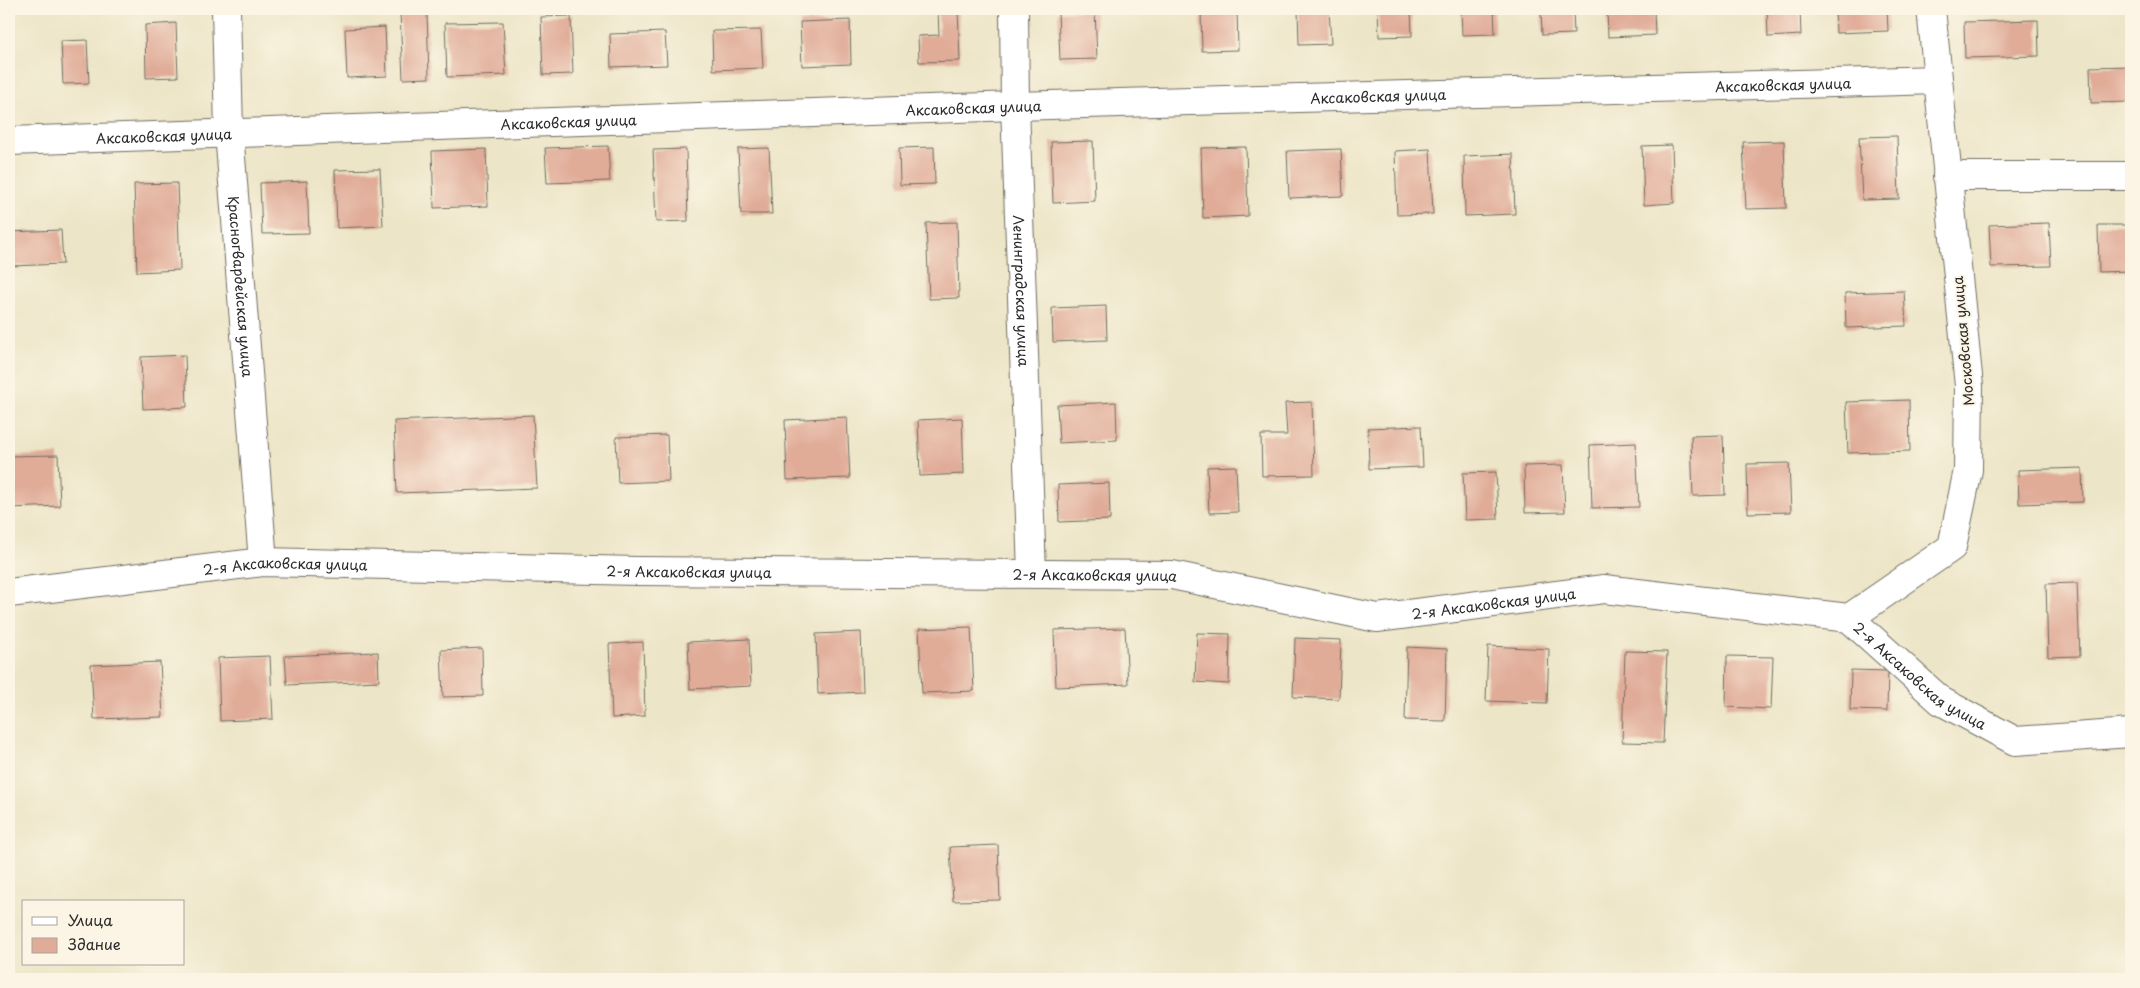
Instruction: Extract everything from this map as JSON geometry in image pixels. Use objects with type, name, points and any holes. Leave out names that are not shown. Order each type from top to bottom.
[{"type":"street","name":"Красногвардейская улица","points":[[226,9],[229,132],[263,562]]},
{"type":"street","name":"Ленинградская улица","points":[[1014,9],[1015,106],[1032,573]]},
{"type":"street","name":"Московская улица","points":[[1849,618],[1952,547],[1968,470],[1969,386],[1931,9]]},
{"type":"street","name":"Аксаковская улица","points":[[9,141],[1015,106],[1938,80]]},
{"type":"street","points":[[1947,176],[2131,176]]},
{"type":"street","name":"2-я Аксаковская улица","points":[[9,593],[263,562],[637,571],[1172,575],[1377,618],[1604,589],[1849,618],[1940,701],[2014,741],[2131,733]]},
{"type":"building","points":[[938,9],[958,9],[960,61],[919,62],[918,36],[939,35]]},
{"type":"building","points":[[1201,9],[1237,9],[1238,50],[1202,51]]},
{"type":"building","points":[[1298,9],[1329,9],[1331,44],[1299,45]]},
{"type":"building","points":[[1378,9],[1411,9],[1412,36],[1379,37]]},
{"type":"building","points":[[1461,9],[1494,9],[1495,34],[1462,35]]},
{"type":"building","points":[[1541,9],[1573,9],[1574,34],[1542,35]]},
{"type":"building","points":[[1607,9],[1654,9],[1655,35],[1608,37]]},
{"type":"building","points":[[1767,9],[1800,9],[1801,35],[1768,37]]},
{"type":"building","points":[[1835,9],[1887,9],[1888,31],[1836,33]]},
{"type":"building","points":[[1095,10],[1097,59],[1060,60],[1058,12]]},
{"type":"building","points":[[427,12],[429,78],[403,79],[400,13]]},
{"type":"building","points":[[571,16],[573,74],[543,75],[541,17]]},
{"type":"building","points":[[850,20],[851,64],[802,66],[800,22]]},
{"type":"building","points":[[2038,20],[2039,56],[1965,58],[1964,22]]},
{"type":"building","points":[[503,22],[506,75],[447,77],[445,23]]},
{"type":"building","points":[[176,23],[178,77],[146,78],[145,25]]},
{"type":"building","points":[[385,27],[387,76],[347,78],[345,29]]},
{"type":"building","points":[[761,30],[763,68],[713,70],[712,31]]},
{"type":"building","points":[[665,32],[667,65],[611,67],[610,34]]},
{"type":"building","points":[[87,40],[89,83],[63,84],[61,41]]},
{"type":"building","points":[[2131,66],[2131,102],[2091,103],[2090,67]]},
{"type":"building","points":[[1897,136],[1899,199],[1862,200],[1859,137]]},
{"type":"building","points":[[1093,141],[1095,201],[1053,203],[1051,142]]},
{"type":"building","points":[[1784,141],[1786,208],[1746,209],[1743,142]]},
{"type":"building","points":[[1672,145],[1674,203],[1644,205],[1642,146]]},
{"type":"building","points":[[608,146],[610,181],[547,183],[545,148]]},
{"type":"building","points":[[934,147],[935,184],[900,185],[899,148]]},
{"type":"building","points":[[1246,147],[1248,216],[1203,218],[1201,148]]},
{"type":"building","points":[[769,148],[772,214],[741,214],[738,149]]},
{"type":"building","points":[[486,149],[488,206],[434,208],[432,151]]},
{"type":"building","points":[[686,149],[688,221],[656,222],[653,150]]},
{"type":"building","points":[[1341,149],[1343,196],[1289,198],[1287,151]]},
{"type":"building","points":[[1430,149],[1433,214],[1397,215],[1395,151]]},
{"type":"building","points":[[1513,154],[1515,214],[1465,216],[1464,156]]},
{"type":"building","points":[[380,169],[383,226],[337,228],[335,170]]},
{"type":"building","points":[[307,181],[309,233],[262,234],[260,183]]},
{"type":"building","points":[[177,183],[180,270],[137,272],[134,184]]},
{"type":"building","points":[[957,222],[959,298],[929,299],[926,223]]},
{"type":"building","points":[[2049,223],[2051,266],[1991,267],[1989,225]]},
{"type":"building","points":[[2098,225],[2129,225],[2130,271],[2099,272]]},
{"type":"building","points":[[61,230],[63,264],[10,266],[9,232]]},
{"type":"building","points":[[1904,291],[1906,326],[1846,328],[1845,293]]},
{"type":"building","points":[[1106,306],[1107,340],[1053,342],[1052,308]]},
{"type":"building","points":[[185,355],[187,407],[143,409],[141,357]]},
{"type":"building","points":[[1909,400],[1910,451],[1848,453],[1846,402]]},
{"type":"building","points":[[1116,402],[1117,440],[1059,443],[1057,405]]},
{"type":"building","points":[[1312,402],[1314,475],[1262,476],[1261,435],[1287,435],[1285,403]]},
{"type":"building","points":[[533,415],[537,488],[397,493],[394,421]]},
{"type":"building","points":[[847,417],[850,478],[787,480],[785,420]]},
{"type":"building","points":[[962,418],[964,474],[920,476],[918,420]]},
{"type":"building","points":[[1421,426],[1423,467],[1369,469],[1368,428]]},
{"type":"building","points":[[667,435],[669,481],[618,483],[616,437]]},
{"type":"building","points":[[1723,435],[1725,495],[1693,496],[1691,436]]},
{"type":"building","points":[[1636,443],[1639,507],[1592,508],[1590,445]]},
{"type":"building","points":[[58,455],[60,506],[9,508],[9,456]]},
{"type":"building","points":[[1789,463],[1791,512],[1748,513],[1747,464]]},
{"type":"building","points":[[1563,465],[1565,512],[1525,513],[1524,466]]},
{"type":"building","points":[[1236,466],[1238,512],[1209,513],[1207,467]]},
{"type":"building","points":[[2082,468],[2083,502],[2019,504],[2018,470]]},
{"type":"building","points":[[1496,472],[1498,519],[1465,520],[1463,473]]},
{"type":"building","points":[[1109,483],[1110,520],[1059,522],[1058,485]]},
{"type":"building","points":[[2077,583],[2080,656],[2048,657],[2046,584]]},
{"type":"building","points":[[971,627],[974,691],[922,693],[919,629]]},
{"type":"building","points":[[1125,628],[1128,684],[1056,687],[1054,630]]},
{"type":"building","points":[[861,632],[863,692],[818,694],[816,634]]},
{"type":"building","points":[[1197,633],[1230,634],[1229,684],[1195,682]]},
{"type":"building","points":[[1295,638],[1341,640],[1339,699],[1293,697]]},
{"type":"building","points":[[749,639],[751,686],[690,689],[688,642]]},
{"type":"building","points":[[643,642],[645,716],[612,718],[609,644]]},
{"type":"building","points":[[1488,646],[1549,649],[1547,703],[1486,701]]},
{"type":"building","points":[[1407,647],[1447,649],[1445,721],[1405,720]]},
{"type":"building","points":[[482,648],[483,696],[443,697],[441,650]]},
{"type":"building","points":[[1625,651],[1667,652],[1663,743],[1622,742]]},
{"type":"building","points":[[378,652],[379,681],[287,685],[285,656]]},
{"type":"building","points":[[270,656],[273,719],[220,721],[218,658]]},
{"type":"building","points":[[1727,656],[1773,657],[1771,709],[1726,707]]},
{"type":"building","points":[[160,662],[163,717],[94,719],[91,665]]},
{"type":"building","points":[[1851,670],[1888,671],[1887,711],[1850,710]]},
{"type":"building","points":[[998,845],[1000,900],[953,901],[950,847]]}]
